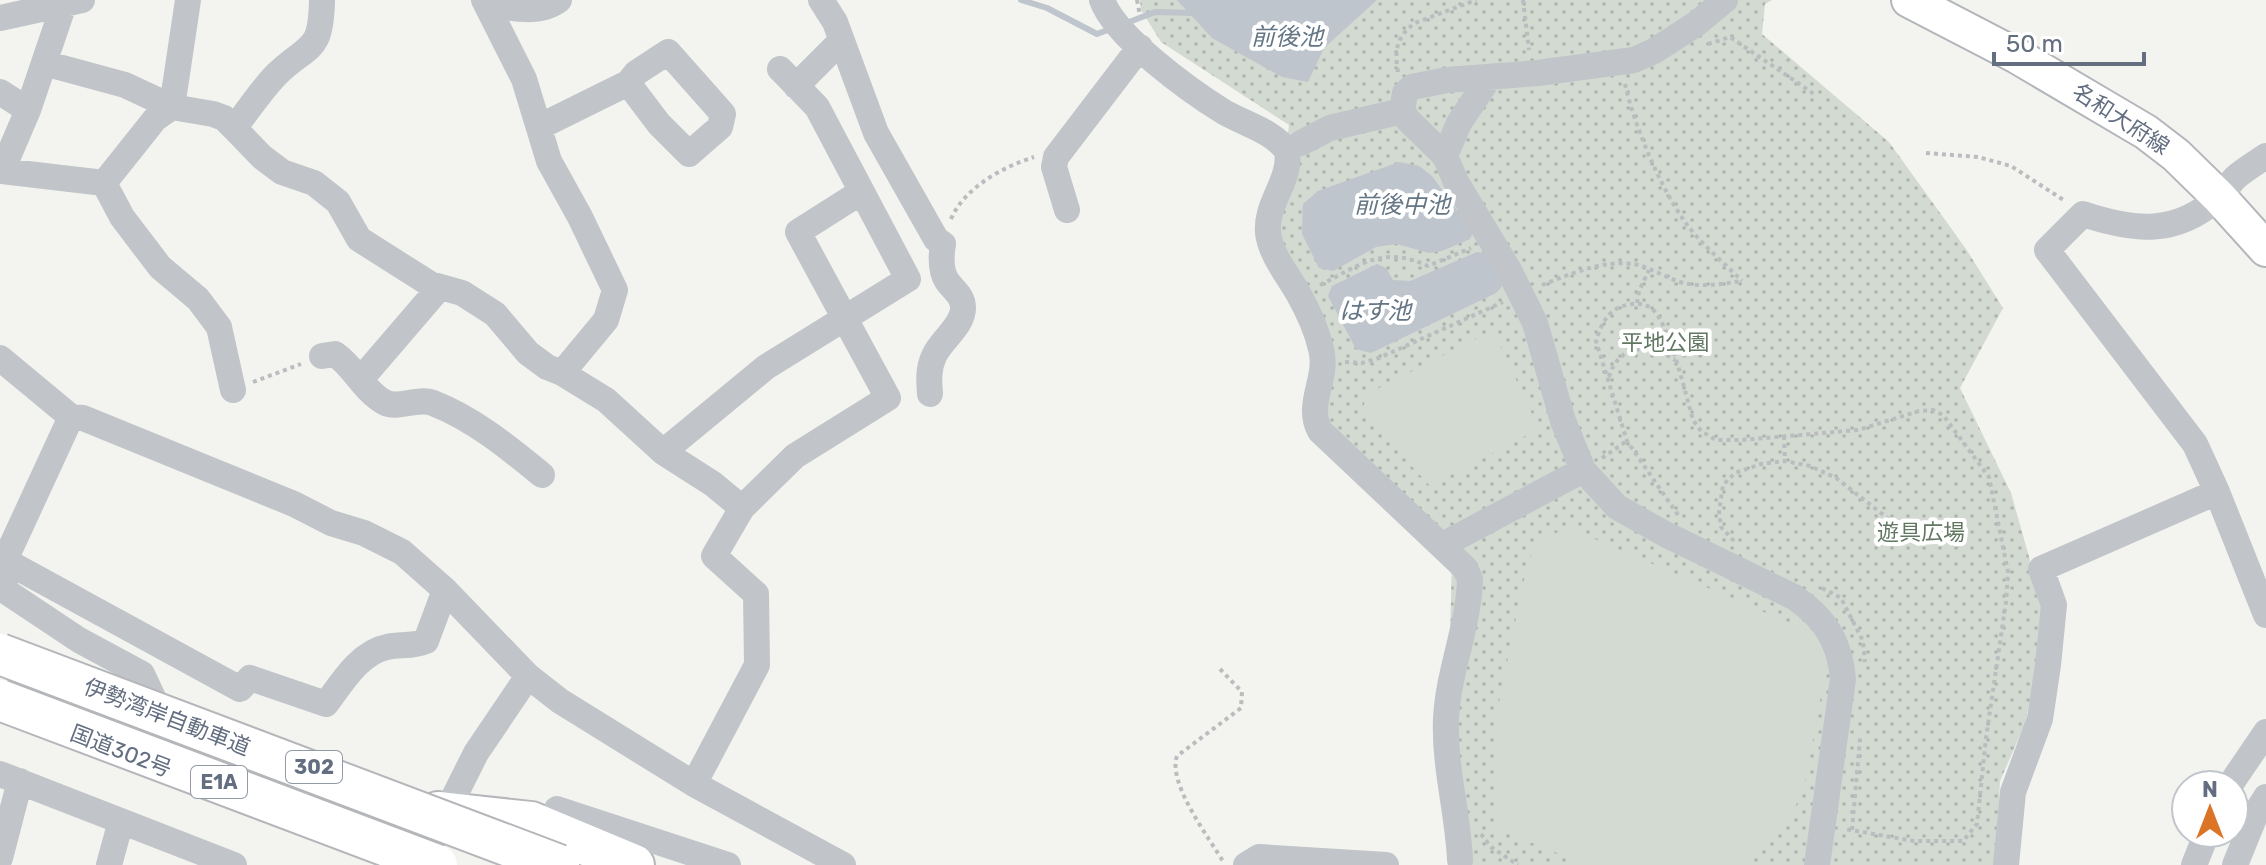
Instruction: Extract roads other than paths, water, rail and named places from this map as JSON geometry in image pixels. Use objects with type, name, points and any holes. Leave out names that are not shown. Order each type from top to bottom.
[{"type":"highway","name":"302","points":[[0,646],[444,814],[531,822],[634,865]]},
{"type":"highway","name":"伊勢湾岸自動車道","points":[[0,654],[559,865]]},
{"type":"highway","name":"伊勢湾岸自動車道","points":[[0,702],[437,865]]},
{"type":"highway","name":"国道302号","points":[[0,702],[421,865]]},
{"type":"main road","name":"名和大府線","points":[[1909,0],[2108,107],[2176,155],[2266,249]]},
{"type":"street","points":[[104,183],[155,119],[172,107],[188,0]]},
{"type":"street","points":[[234,128],[276,75],[314,46],[322,20],[322,0]]},
{"type":"street","points":[[486,3],[511,8],[549,8],[559,0]]},
{"type":"street","points":[[821,0],[835,22],[876,133],[931,229],[943,244],[941,258],[945,279],[959,294],[963,308],[959,320],[935,354],[929,370],[930,394]]},
{"type":"street","points":[[1725,0],[1696,24],[1634,60],[1426,83],[1412,87],[1404,102],[1408,120],[1445,156],[1456,182],[1522,294],[1535,323],[1563,421],[1583,470],[1617,507],[1794,597],[1813,610],[1835,640],[1842,660],[1843,679],[1817,865]]},
{"type":"street","points":[[73,2],[44,63],[28,110],[1,171],[104,183]]},
{"type":"street","points":[[0,18],[73,2]]},
{"type":"street","points":[[486,3],[524,79],[549,161],[615,290],[606,320],[562,373]]},
{"type":"street","points":[[1067,210],[1054,167],[1056,157],[1124,24],[1180,82],[1224,112],[1275,138],[1287,151],[1287,171],[1270,211],[1269,236],[1272,250],[1301,298],[1321,345],[1323,372],[1313,419],[1320,431],[1465,568],[1470,579],[1446,714],[1446,742],[1459,828],[1458,863]]},
{"type":"street","points":[[663,452],[766,367],[908,279],[817,107],[788,78],[841,41]]},
{"type":"street","points":[[44,63],[125,85],[172,107],[224,118],[262,157],[282,172],[314,183],[338,202],[359,239],[430,284],[462,293],[495,314],[528,353],[606,400],[663,452],[713,484],[742,508]]},
{"type":"street","points":[[1445,156],[1459,123],[1489,78]]},
{"type":"street","points":[[539,127],[628,83]]},
{"type":"street","points":[[0,92],[28,110]]},
{"type":"street","points":[[1301,143],[1330,128],[1404,102]]},
{"type":"street","points":[[2266,156],[2235,178],[2219,197],[2184,222],[2161,226],[2123,225],[2083,214],[2047,250],[2195,444],[2266,615]]},
{"type":"street","points":[[104,183],[122,217],[160,267],[198,299],[219,327],[233,390]]},
{"type":"street","points":[[694,784],[757,665],[756,594],[714,556],[742,508],[795,456],[888,398],[798,232],[861,192]]},
{"type":"street","points":[[361,379],[440,287]]},
{"type":"street","points":[[322,356],[335,354],[348,363],[385,403],[432,403],[481,428],[542,475]]},
{"type":"street","points":[[0,358],[71,417],[83,418],[294,504],[402,552],[445,590],[528,676],[560,701],[694,784],[843,865]]},
{"type":"street","points":[[71,417],[2,559],[1,575],[7,592],[79,640],[142,674],[157,706]]},
{"type":"street","points":[[1452,540],[1583,470]]},
{"type":"street","points":[[2006,865],[2013,792],[2040,719],[2048,665],[2054,605],[2041,569],[2217,492]]},
{"type":"street","points":[[2,559],[240,689],[250,678],[326,704],[356,666],[376,651],[386,647],[414,646],[426,641],[445,590]]},
{"type":"street","points":[[421,865],[476,753],[528,676]]},
{"type":"street","points":[[2241,769],[2266,732]]},
{"type":"street","points":[[0,858],[10,778],[121,821],[205,860],[234,865]]},
{"type":"street","points":[[2235,865],[2266,797]]},
{"type":"street","points":[[557,809],[728,865]]},
{"type":"street","points":[[109,865],[121,821]]},
{"type":"street","points":[[1246,865],[1259,857],[1386,865]]},
{"type":"water","name":"前後池","points":[[1177,0],[1377,0],[1324,48],[1308,82],[1282,77],[1212,38]]},
{"type":"water","name":"前後中池","points":[[1399,162],[1419,166],[1432,176],[1473,232],[1470,239],[1429,253],[1397,244],[1376,247],[1333,271],[1319,268],[1302,234],[1303,204],[1318,191]]},
{"type":"water","name":"はす池","points":[[1477,252],[1493,254],[1506,282],[1496,293],[1371,353],[1356,349],[1328,296],[1332,286],[1377,264],[1386,268],[1393,280],[1410,281]]},
{"type":"waterway","points":[[1021,0],[1047,8],[1097,34],[1113,28]]},
{"type":"waterway","points":[[1124,24],[1155,12],[1194,13]]},
{"type":"park label","name":"平地公園","points":[[1665,342]]},
{"type":"park label","name":"遊具広場","points":[[1921,532]]}]
